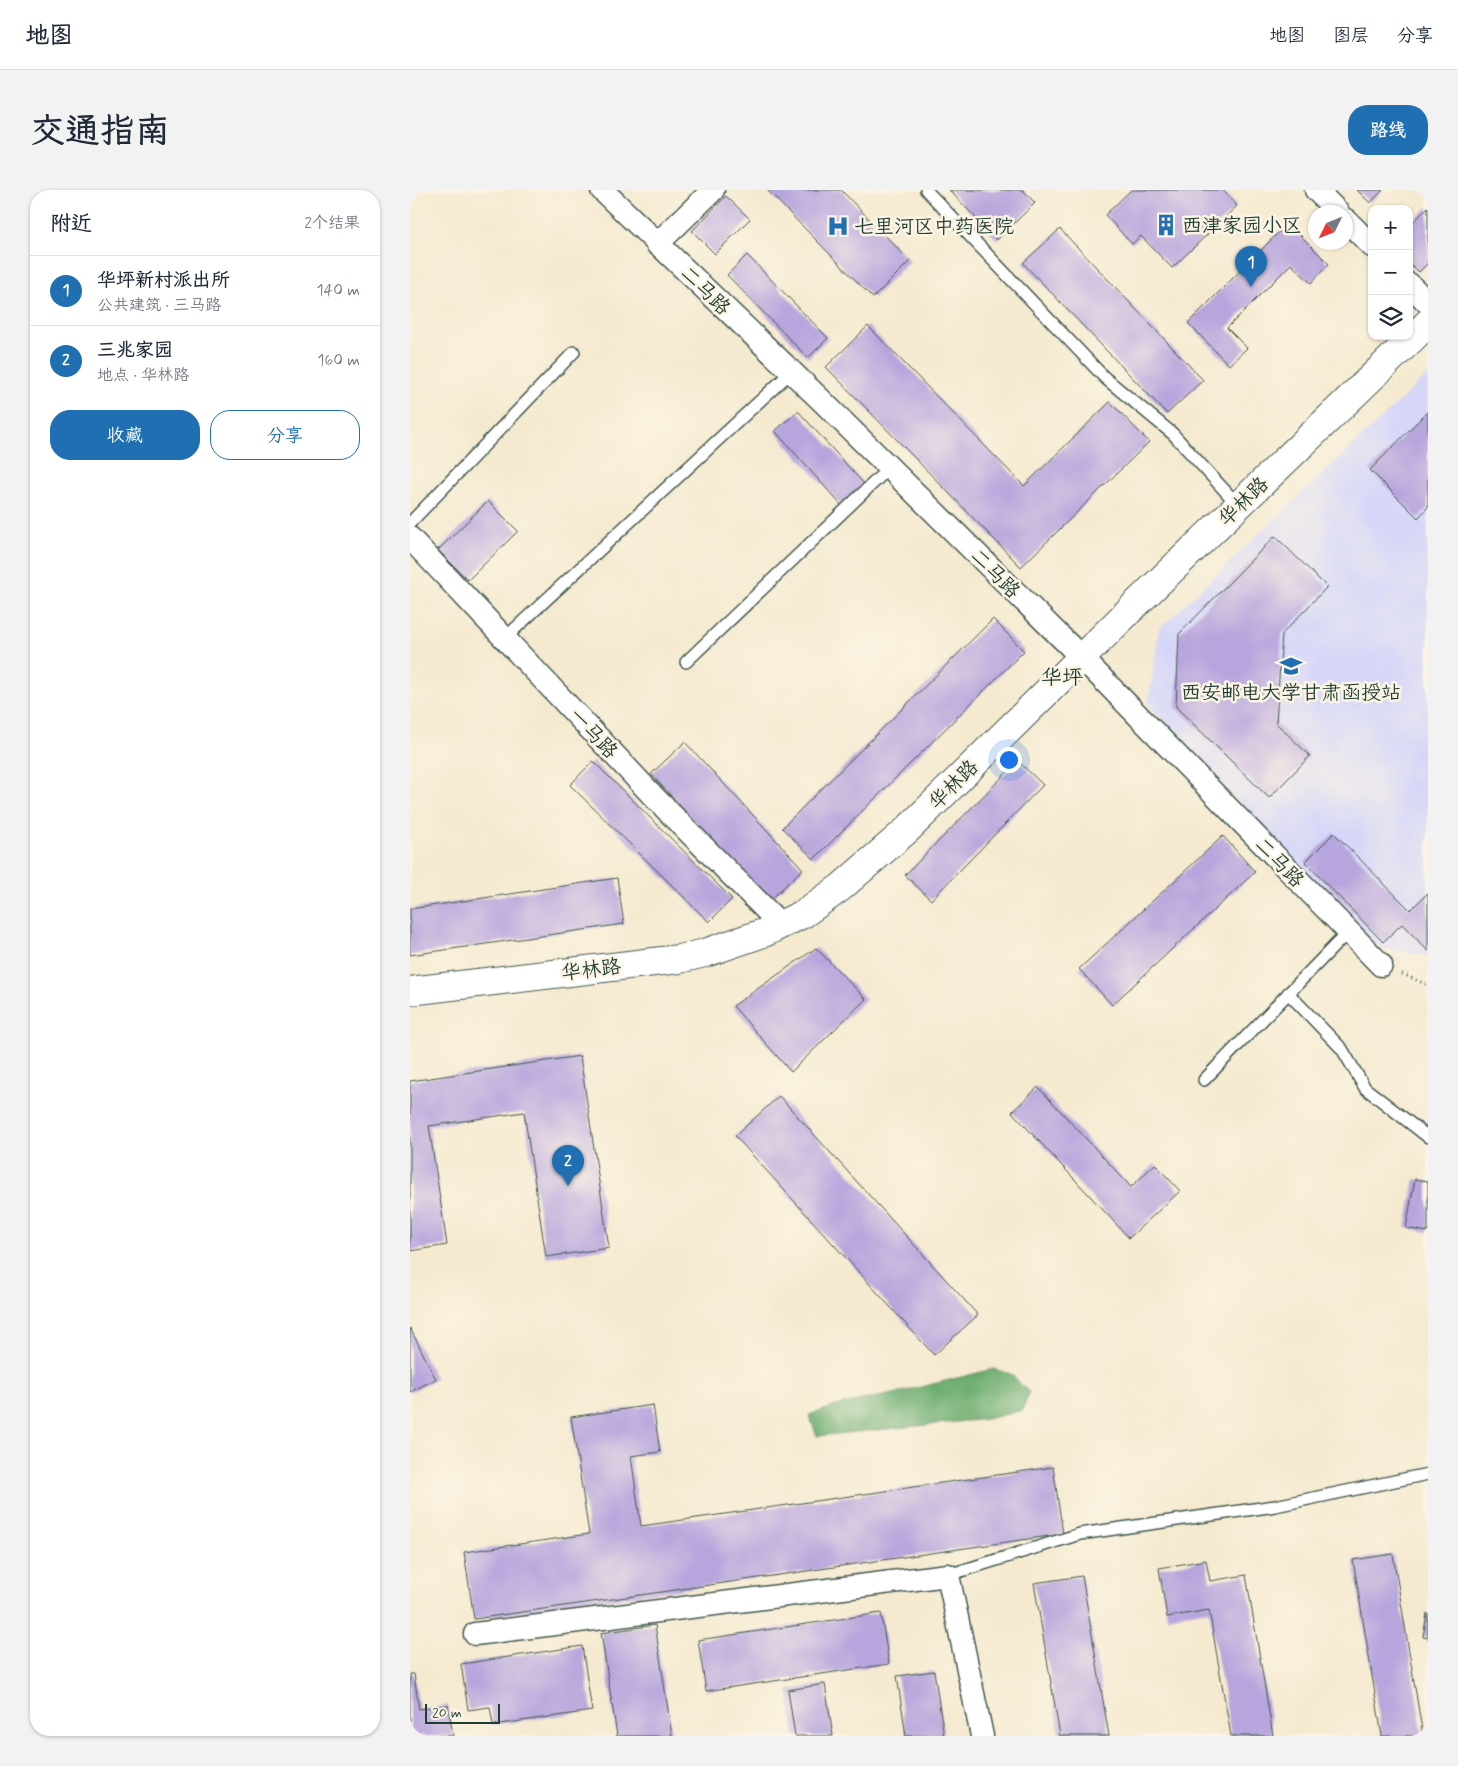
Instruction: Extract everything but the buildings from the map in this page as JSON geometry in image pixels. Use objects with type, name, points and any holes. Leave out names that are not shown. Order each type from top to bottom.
[{"type":"street","name":"二马路","points":[[602,190],[791,372],[1082,658],[1380,965]]},
{"type":"street","points":[[657,244],[713,190]]},
{"type":"street","points":[[1316,190],[1331,205]]},
{"type":"street","points":[[1353,227],[1368,242]]},
{"type":"street","points":[[1413,288],[1428,302]]},
{"type":"street","name":"华林路","points":[[410,991],[679,959],[705,953],[766,932],[803,914],[840,888],[907,830],[1238,505],[1428,323]]},
{"type":"street","name":"一马路","points":[[410,538],[656,799],[781,925]]},
{"type":"street","points":[[476,1634],[948,1575],[982,1736]]},
{"type":"lane","points":[[926,190],[1105,378],[1172,434],[1238,505]]},
{"type":"lane","points":[[410,523],[574,352]]},
{"type":"lane","points":[[504,639],[791,372]]},
{"type":"lane","points":[[686,662],[889,468]]},
{"type":"lane","points":[[1204,1080],[1348,932]]},
{"type":"lane","points":[[1288,993],[1342,1049],[1365,1088],[1428,1137]]},
{"type":"lane","points":[[948,1575],[1080,1534],[1275,1506],[1428,1474]]},
{"type":"shaded area","name":"西安邮电大学甘肃函授站","points":[[1428,374],[1428,956],[1370,946],[1148,704],[1159,629]]},
{"type":"green space","points":[[993,1369],[1011,1374],[1029,1392],[1023,1410],[987,1419],[817,1436],[809,1415],[842,1404],[893,1394]]},
{"type":"place","name":"西津家园小区","points":[[1166,225]]},
{"type":"place","name":"七里河区中药医院","points":[[838,226]]},
{"type":"place","name":"华坪新村派出所","points":[[1251,287]]},
{"type":"place","name":"西安邮电大学甘肃函授站","points":[[1291,666]]},
{"type":"place","name":"三兆家园","points":[[568,1186]]},
{"type":"district","name":"华坪","points":[[1062,677]]}]
